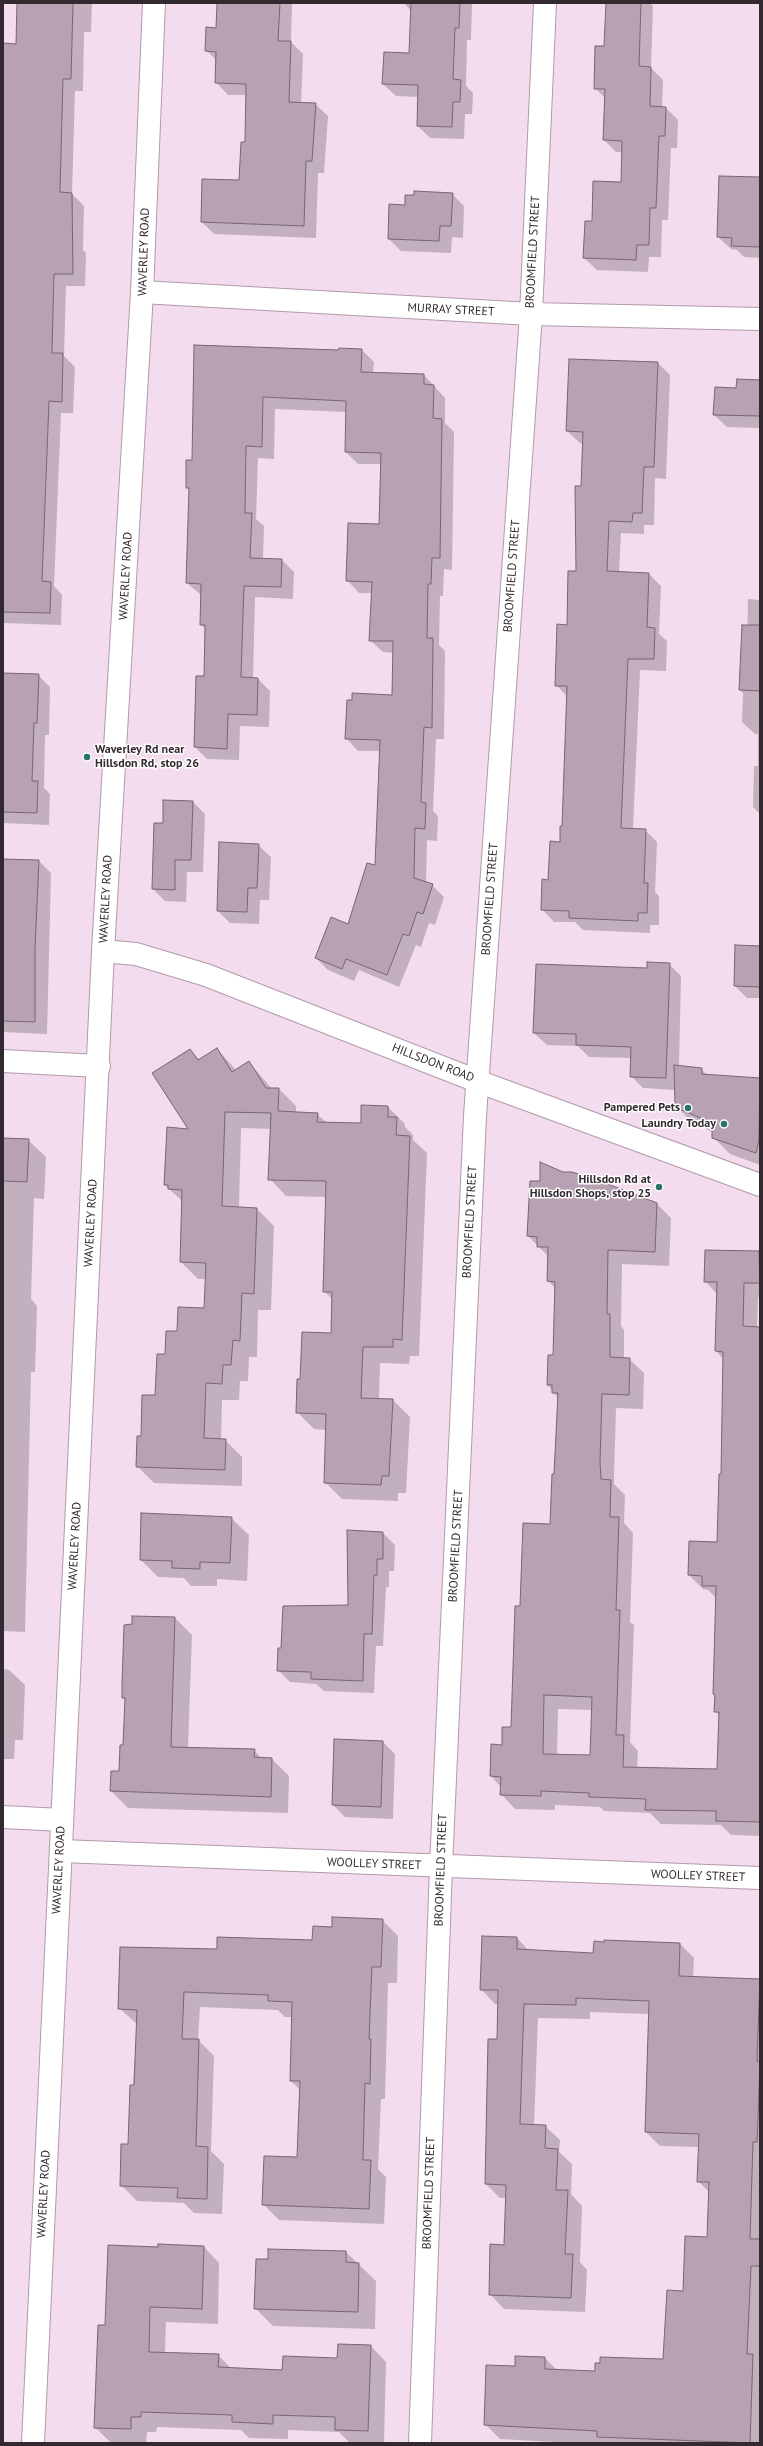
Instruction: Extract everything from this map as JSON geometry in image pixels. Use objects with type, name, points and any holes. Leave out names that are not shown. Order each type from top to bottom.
[{"type":"street","name":"WAVERLEY ROAD","points":[[32,2443],[99,1066],[103,951],[142,292],[154,3]]},
{"type":"street","name":"BROOMFIELD STREET","points":[[420,2443],[441,1867],[477,1081],[530,314],[545,3]]},
{"type":"street","name":"MURRAY STREET","points":[[142,292],[530,314],[760,318]]},
{"type":"street","name":"HILLSDON ROAD","points":[[103,951],[136,954],[206,975],[477,1081],[760,1185]]},
{"type":"street","points":[[3,1061],[99,1066]]},
{"type":"street","points":[[3,1817],[62,1820]]},
{"type":"street","name":"WOOLLEY STREET","points":[[61,1851],[441,1867],[760,1878]]},
{"type":"building","points":[[17,3],[73,3],[71,79],[63,79],[60,192],[72,193],[73,274],[54,274],[52,353],[63,353],[62,402],[49,401],[42,581],[51,582],[50,613],[3,612],[3,43],[16,44]]},
{"type":"building","points":[[217,3],[280,3],[278,41],[291,41],[289,102],[316,103],[312,161],[306,161],[304,226],[201,222],[202,179],[239,180],[241,142],[245,142],[246,84],[215,83],[216,52],[205,51],[206,27],[216,28]]},
{"type":"building","points":[[411,3],[460,3],[459,28],[455,28],[453,79],[461,80],[460,102],[453,102],[452,127],[417,126],[418,85],[382,84],[384,52],[409,53]]},
{"type":"building","points":[[606,3],[641,3],[639,66],[651,67],[650,106],[666,107],[665,136],[659,136],[656,208],[650,208],[649,245],[637,245],[636,260],[583,258],[585,221],[592,221],[593,181],[621,182],[622,141],[603,140],[605,89],[594,89],[595,46],[604,46]]},
{"type":"building","points":[[719,176],[760,177],[760,247],[731,246],[732,238],[717,237]]},
{"type":"building","points":[[414,191],[453,193],[451,226],[440,226],[439,241],[388,239],[389,204],[405,205],[405,195],[414,195]]},
{"type":"building","points":[[194,345],[338,350],[339,348],[362,349],[361,372],[424,374],[424,384],[434,385],[433,418],[442,419],[440,558],[432,558],[431,584],[428,584],[427,638],[433,638],[432,728],[424,727],[421,802],[426,803],[425,829],[415,828],[414,878],[433,884],[423,914],[417,912],[409,936],[403,934],[387,975],[346,959],[342,969],[315,958],[331,917],[348,924],[367,863],[375,865],[380,740],[345,739],[347,700],[352,700],[352,693],[392,695],[393,641],[369,641],[372,582],[346,581],[348,523],[379,524],[381,453],[345,452],[346,401],[263,397],[262,447],[246,446],[245,513],[252,513],[250,558],[282,559],[281,587],[244,586],[241,677],[258,678],[257,715],[228,714],[227,749],[194,747],[196,676],[204,676],[205,625],[200,625],[201,584],[186,583],[189,488],[186,488],[186,460],[192,460]]},
{"type":"building","points":[[569,359],[658,362],[654,467],[644,467],[642,513],[633,513],[632,522],[609,521],[607,571],[649,573],[647,627],[655,628],[654,659],[628,659],[621,828],[646,829],[644,883],[648,883],[647,913],[638,913],[638,921],[569,918],[569,911],[541,910],[542,879],[548,880],[550,841],[560,842],[560,826],[562,826],[567,686],[555,686],[557,624],[567,625],[568,571],[576,571],[575,486],[581,486],[583,432],[566,431]]},
{"type":"building","points":[[737,379],[760,380],[760,416],[713,415],[715,387],[736,388]]},
{"type":"building","points":[[742,625],[760,625],[760,691],[739,690]]},
{"type":"building","points":[[3,673],[39,674],[37,723],[34,723],[32,781],[38,781],[37,813],[3,812]]},
{"type":"building","points":[[163,800],[193,801],[191,860],[175,860],[175,890],[152,889],[154,823],[163,823]]},
{"type":"building","points":[[219,842],[259,844],[257,888],[248,888],[247,912],[217,911]]},
{"type":"building","points":[[3,859],[39,860],[35,950],[35,1022],[3,1021]]},
{"type":"building","points":[[735,945],[760,946],[760,987],[734,986]]},
{"type":"building","points":[[647,962],[670,963],[666,1078],[630,1077],[631,1047],[576,1045],[576,1034],[533,1033],[536,964],[647,968]]},
{"type":"building","points":[[217,1048],[232,1072],[249,1061],[266,1088],[279,1088],[278,1111],[318,1113],[317,1122],[361,1123],[361,1105],[388,1106],[388,1117],[397,1117],[396,1135],[410,1136],[402,1340],[393,1339],[393,1347],[363,1347],[361,1398],[393,1399],[389,1476],[382,1476],[381,1485],[324,1483],[326,1414],[296,1413],[297,1379],[300,1379],[302,1332],[331,1333],[332,1292],[323,1292],[326,1181],[268,1180],[271,1113],[225,1112],[222,1206],[257,1208],[254,1294],[242,1293],[240,1341],[233,1340],[231,1365],[223,1365],[222,1384],[206,1383],[204,1438],[226,1439],[225,1470],[136,1467],[137,1436],[141,1436],[142,1395],[155,1395],[157,1354],[165,1354],[166,1331],[177,1331],[178,1307],[204,1308],[206,1263],[180,1262],[182,1190],[168,1189],[168,1185],[164,1185],[167,1127],[188,1129],[152,1073],[190,1049],[198,1060]]},
{"type":"building","points":[[674,1065],[702,1068],[702,1074],[760,1078],[759,1140],[756,1153],[712,1138],[712,1123],[675,1107]]},
{"type":"building","points":[[3,1138],[29,1139],[27,1182],[3,1181]]},
{"type":"building","points":[[540,1162],[563,1172],[572,1172],[600,1181],[657,1203],[655,1252],[608,1250],[607,1314],[610,1314],[610,1357],[630,1358],[629,1395],[602,1394],[600,1462],[601,1479],[611,1480],[610,1517],[619,1517],[616,1610],[620,1610],[616,1735],[624,1735],[623,1767],[717,1769],[719,1712],[714,1712],[715,1695],[713,1694],[716,1586],[702,1586],[702,1576],[688,1575],[689,1541],[717,1542],[719,1474],[721,1474],[723,1352],[715,1351],[717,1282],[704,1282],[705,1250],[759,1251],[760,1283],[744,1283],[743,1326],[760,1327],[760,1822],[716,1821],[716,1811],[645,1810],[646,1799],[589,1797],[589,1793],[541,1791],[541,1796],[500,1795],[501,1777],[490,1776],[491,1744],[502,1745],[502,1727],[511,1727],[515,1606],[520,1606],[523,1523],[550,1524],[558,1393],[552,1393],[552,1385],[547,1385],[548,1355],[553,1355],[555,1282],[547,1281],[548,1247],[537,1247],[537,1237],[527,1236],[530,1181],[540,1181]],"holes":[[[544,1695],[592,1697],[590,1755],[543,1754]]]},
{"type":"building","points":[[141,1513],[232,1517],[230,1563],[200,1562],[200,1569],[172,1568],[172,1561],[140,1560]]},
{"type":"building","points":[[347,1530],[383,1532],[383,1559],[377,1559],[377,1575],[374,1575],[372,1634],[364,1634],[363,1681],[311,1679],[311,1672],[277,1671],[278,1648],[281,1648],[283,1606],[348,1605]]},
{"type":"building","points":[[132,1616],[175,1617],[171,1747],[255,1749],[254,1757],[272,1758],[271,1797],[110,1791],[111,1771],[119,1771],[120,1745],[123,1745],[125,1698],[122,1698],[124,1625],[132,1624]]},
{"type":"building","points":[[334,1739],[383,1741],[381,1807],[332,1805]]},
{"type":"building","points":[[332,1917],[383,1919],[381,1967],[372,1967],[369,2039],[371,2039],[370,2084],[365,2083],[363,2160],[371,2160],[369,2209],[262,2205],[264,2156],[297,2157],[300,2081],[290,2081],[292,2002],[268,2001],[268,1995],[184,1992],[182,2039],[199,2039],[196,2146],[208,2147],[207,2199],[177,2198],[178,2188],[120,2186],[121,2144],[128,2144],[130,2085],[134,2085],[137,2010],[118,2009],[120,1947],[217,1949],[217,1937],[312,1940],[313,1926],[332,1927]]},
{"type":"building","points":[[482,1936],[517,1937],[517,1949],[593,1953],[594,1941],[604,1942],[604,1940],[680,1943],[679,1976],[760,1979],[757,2061],[760,2061],[758,2119],[757,2142],[753,2142],[750,2239],[760,2239],[760,2266],[751,2266],[747,2354],[753,2354],[750,2443],[597,2437],[597,2431],[484,2425],[486,2365],[515,2366],[515,2356],[545,2357],[545,2369],[595,2371],[595,2363],[600,2363],[600,2357],[663,2359],[667,2290],[683,2291],[685,2236],[707,2237],[709,2182],[697,2182],[699,2134],[645,2132],[649,2001],[576,1998],[576,2005],[524,2004],[520,2124],[546,2125],[545,2148],[558,2149],[556,2190],[568,2190],[565,2254],[573,2254],[571,2298],[489,2295],[490,2244],[504,2245],[506,2185],[485,2184],[488,2039],[497,2039],[498,1990],[480,1990]]},
{"type":"building","points":[[158,2244],[204,2246],[202,2309],[150,2307],[149,2352],[219,2354],[218,2367],[282,2370],[283,2356],[337,2358],[338,2344],[371,2345],[368,2431],[335,2430],[335,2417],[273,2415],[273,2424],[232,2422],[232,2415],[141,2412],[141,2417],[131,2417],[131,2429],[94,2428],[98,2325],[105,2325],[108,2245],[158,2247]]},
{"type":"building","points":[[268,2249],[346,2251],[346,2262],[359,2263],[358,2312],[254,2309],[256,2259],[268,2259]]},
{"type":"place","name":"Waverley Rd near Hillsdon Rd, stop 26","points":[[87,757]]},
{"type":"place","name":"Pampered Pets","points":[[688,1108]]},
{"type":"place","name":"Laundry Today","points":[[724,1124]]},
{"type":"place","name":"Hillsdon Rd at Hillsdon Shops, stop 25","points":[[659,1187]]}]
